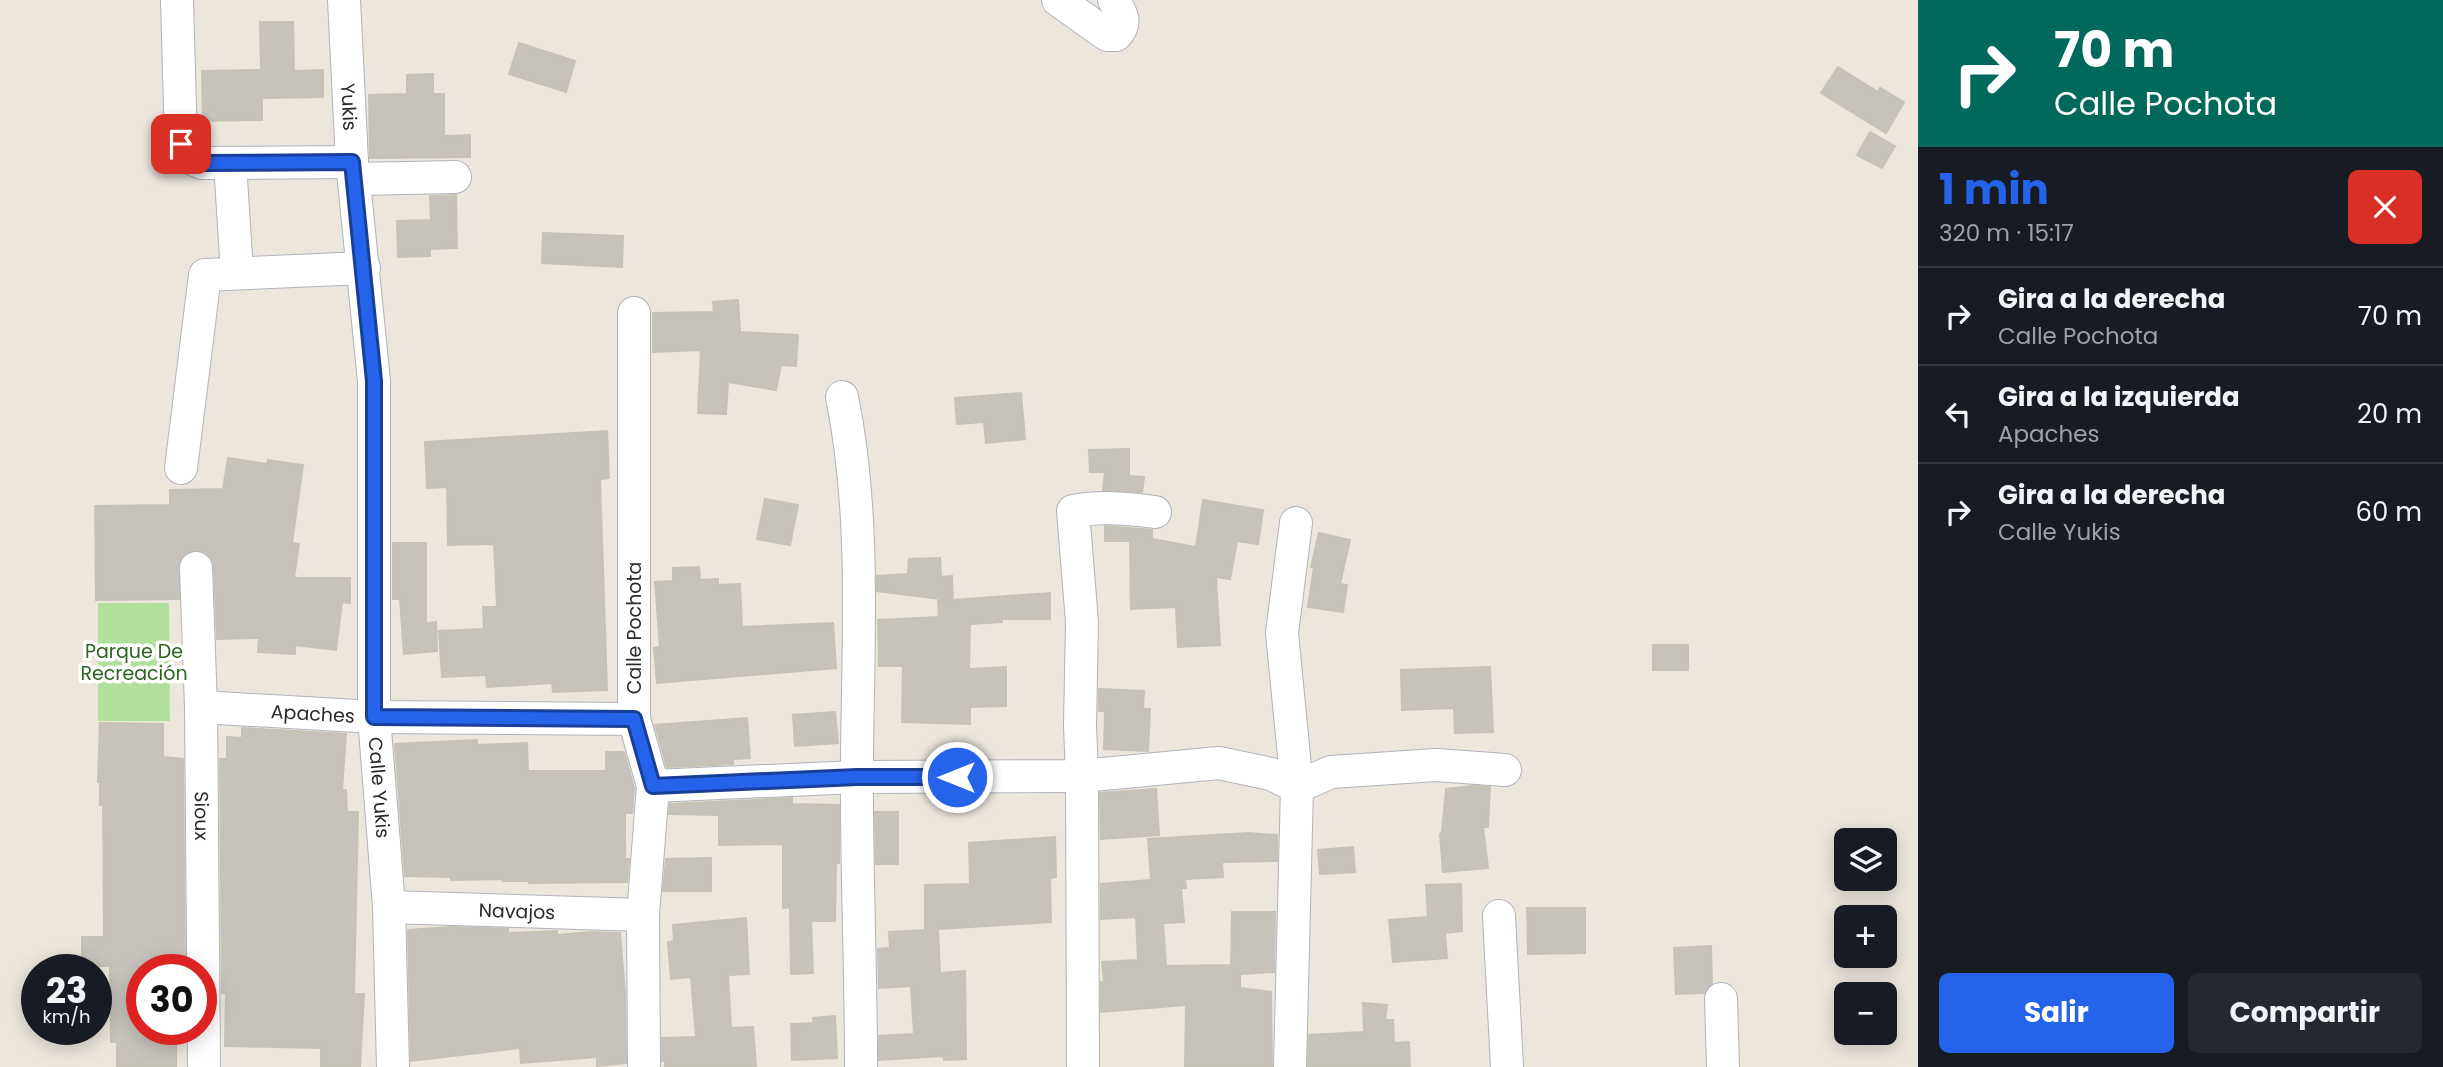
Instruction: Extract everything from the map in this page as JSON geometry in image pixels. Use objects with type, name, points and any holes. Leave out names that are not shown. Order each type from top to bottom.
[{"type":"street","points":[[177,0],[181,144],[188,157],[202,163],[455,177]]},
{"type":"street","name":"Yukis","points":[[344,0],[354,171],[374,381]]},
{"type":"street","points":[[1058,0],[1107,36],[1116,36],[1122,29],[1124,18],[1114,0]]},
{"type":"street","points":[[230,163],[237,273]]},
{"type":"street","points":[[181,468],[205,275],[364,268]]},
{"type":"street","name":"Calle Pochota","points":[[634,313],[634,719],[653,786],[643,915],[644,1067]]},
{"type":"street","name":"Calle Yukis","points":[[374,381],[374,717],[389,907],[393,1067]]},
{"type":"street","points":[[842,397],[850,437],[858,529],[857,777],[861,1067]]},
{"type":"street","points":[[1083,1067],[1080,725],[1082,622],[1073,511],[1123,508],[1155,512]]},
{"type":"street","points":[[1290,1067],[1297,787],[1282,633],[1296,523]]},
{"type":"street","name":"Sioux","points":[[196,568],[201,707],[204,1067]]},
{"type":"street","name":"Apaches","points":[[201,707],[374,717],[634,719]]},
{"type":"street","points":[[653,786],[857,777],[1082,776],[1219,763],[1270,774],[1297,787],[1331,772],[1436,765],[1504,770]]},
{"type":"street","name":"Navajos","points":[[389,907],[643,915]]},
{"type":"street","points":[[1499,916],[1507,1067]]},
{"type":"street","points":[[1721,999],[1723,1067]]},
{"type":"green space","name":"Parque De Recreación","points":[[98,603],[169,603],[170,721],[98,721]]},
{"type":"building","points":[[260,22],[293,22],[294,71],[323,70],[323,97],[262,98],[262,120],[203,121],[202,71],[261,70]]},
{"type":"building","points":[[519,43],[575,61],[566,92],[509,74]]},
{"type":"building","points":[[1838,67],[1878,92],[1880,88],[1904,102],[1886,133],[1821,93]]},
{"type":"building","points":[[433,74],[433,94],[444,94],[444,136],[470,135],[470,157],[370,158],[369,95],[407,94],[407,75]]},
{"type":"building","points":[[1870,132],[1895,146],[1882,168],[1857,155]]},
{"type":"building","points":[[456,195],[457,248],[430,249],[430,256],[398,257],[397,221],[431,220],[430,196]]},
{"type":"building","points":[[543,233],[623,236],[622,267],[542,263]]},
{"type":"building","points":[[738,300],[740,332],[798,335],[796,366],[781,365],[776,390],[728,382],[726,414],[698,413],[701,350],[653,352],[653,313],[714,312],[713,302]]},
{"type":"building","points":[[1021,393],[1025,439],[986,443],[984,422],[957,424],[955,398]]},
{"type":"building","points":[[607,431],[609,478],[600,479],[607,690],[553,692],[552,683],[487,687],[486,675],[442,677],[439,631],[484,629],[483,607],[497,607],[494,544],[448,545],[447,487],[427,488],[425,442]]},
{"type":"building","points":[[1129,449],[1129,476],[1144,477],[1142,492],[1103,490],[1105,472],[1090,472],[1089,450]]},
{"type":"building","points":[[228,458],[267,464],[268,460],[303,465],[292,543],[299,544],[294,578],[350,578],[350,603],[342,602],[336,650],[295,645],[295,654],[258,652],[259,638],[217,639],[214,567],[212,559],[205,552],[196,550],[186,553],[180,560],[179,599],[96,600],[95,506],[170,505],[170,490],[223,489]]},
{"type":"building","points":[[765,499],[798,505],[790,545],[757,539]]},
{"type":"building","points":[[1203,500],[1263,510],[1258,544],[1237,541],[1230,579],[1216,577],[1220,645],[1178,647],[1176,607],[1131,609],[1130,541],[1105,541],[1105,526],[1152,530],[1152,539],[1196,547]]},
{"type":"building","points":[[1319,533],[1350,540],[1340,584],[1347,585],[1343,612],[1308,607],[1314,567],[1311,567]]},
{"type":"building","points":[[393,543],[426,543],[426,623],[436,622],[437,651],[404,654],[400,599],[393,599]]},
{"type":"building","points":[[940,558],[941,577],[952,576],[953,600],[1050,593],[1050,619],[1002,619],[1002,622],[970,624],[969,669],[1006,667],[1006,706],[970,707],[970,724],[902,722],[903,666],[879,666],[878,620],[939,617],[938,600],[949,600],[877,591],[877,576],[908,574],[909,559]]},
{"type":"building","points":[[699,567],[700,580],[718,579],[718,585],[740,584],[742,627],[833,623],[836,668],[657,683],[654,648],[660,647],[655,582],[673,581],[673,568]]},
{"type":"building","points":[[1653,645],[1688,645],[1688,670],[1653,670]]},
{"type":"building","points":[[1490,667],[1493,732],[1455,733],[1454,708],[1402,710],[1401,670]]},
{"type":"building","points":[[1099,689],[1144,691],[1143,709],[1150,709],[1148,751],[1104,749],[1105,711],[1099,711]]},
{"type":"building","points":[[835,712],[838,743],[795,746],[793,715]]},
{"type":"building","points":[[747,718],[750,758],[733,759],[733,764],[667,767],[655,725]]},
{"type":"building","points":[[100,723],[163,724],[163,757],[183,759],[185,954],[126,954],[126,1045],[176,1045],[176,1067],[117,1067],[117,1042],[112,1042],[112,954],[82,954],[82,937],[104,937],[103,805],[100,805]]},
{"type":"building","points":[[242,728],[346,734],[342,790],[346,790],[347,812],[358,812],[354,994],[364,994],[360,1067],[321,1067],[321,1048],[225,1046],[220,759],[227,759],[227,737],[242,738]]},
{"type":"building","points":[[477,740],[477,745],[527,743],[528,771],[606,771],[606,752],[624,752],[634,788],[632,813],[625,813],[625,859],[629,859],[627,882],[529,883],[503,879],[451,880],[451,877],[405,876],[395,744]]},
{"type":"building","points":[[1490,787],[1488,827],[1483,827],[1488,868],[1443,872],[1440,834],[1446,789]]},
{"type":"building","points":[[1156,789],[1159,835],[1101,839],[1100,793]]},
{"type":"building","points":[[792,798],[792,804],[839,805],[835,921],[811,921],[813,973],[791,974],[790,907],[783,908],[783,844],[719,845],[719,815],[669,814],[670,804]]},
{"type":"building","points":[[875,812],[898,812],[898,864],[876,864]]},
{"type":"building","points":[[1248,833],[1277,835],[1277,861],[1222,862],[1223,877],[1185,879],[1186,888],[1181,888],[1184,922],[1163,923],[1166,966],[1231,965],[1232,912],[1275,912],[1274,972],[1240,974],[1240,988],[1271,992],[1272,1067],[1185,1067],[1186,1005],[1101,1012],[1101,982],[1104,982],[1102,962],[1138,960],[1136,917],[1101,919],[1101,884],[1151,880],[1148,839]]},
{"type":"building","points":[[1055,837],[1056,877],[1050,878],[1051,922],[938,929],[940,973],[965,971],[966,1059],[944,1060],[944,1056],[879,1060],[879,1036],[914,1034],[911,986],[879,988],[878,949],[890,948],[889,932],[925,930],[925,885],[970,884],[969,843]]},
{"type":"building","points":[[1353,847],[1355,872],[1320,874],[1318,850]]},
{"type":"building","points":[[711,858],[711,891],[663,891],[666,859]]},
{"type":"building","points":[[1461,884],[1462,931],[1445,933],[1447,958],[1393,962],[1389,920],[1428,917],[1426,885]]},
{"type":"building","points":[[1527,908],[1585,908],[1585,953],[1528,954]]},
{"type":"building","points":[[746,918],[749,974],[728,975],[731,1028],[753,1027],[756,1067],[665,1067],[665,1060],[662,1061],[662,1038],[696,1037],[691,977],[671,979],[668,942],[674,941],[673,925]]},
{"type":"building","points":[[452,927],[508,929],[508,933],[557,931],[557,935],[620,933],[625,993],[626,1063],[597,1066],[597,1057],[521,1063],[520,1048],[411,1061],[408,930]]},
{"type":"building","points":[[1711,946],[1712,983],[1704,993],[1676,994],[1674,948]]},
{"type":"building","points":[[1363,1003],[1387,1005],[1385,1020],[1393,1020],[1394,1043],[1409,1042],[1410,1067],[1308,1067],[1309,1035],[1364,1032]]},
{"type":"building","points":[[835,1016],[837,1058],[792,1060],[791,1024],[814,1023],[813,1018]]},
{"type":"route","points":[[181,144],[188,157],[202,163],[352,162],[374,381],[374,717],[634,719],[653,786],[857,777],[957,777]]}]
